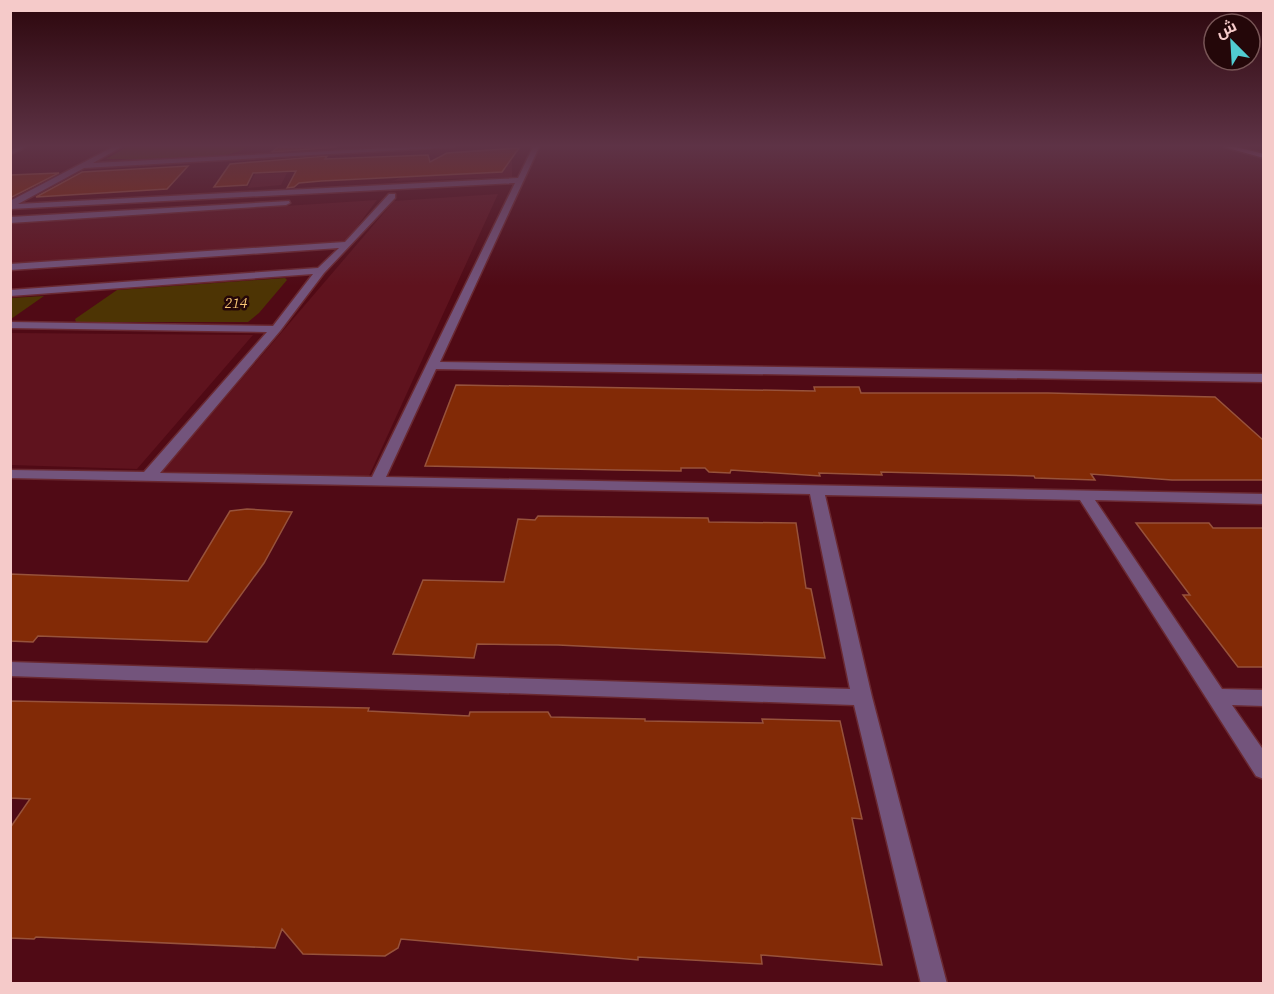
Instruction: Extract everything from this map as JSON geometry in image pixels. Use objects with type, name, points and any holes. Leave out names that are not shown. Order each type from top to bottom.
[{"type":"street","points":[[10,206],[33,193]]},
{"type":"street","points":[[10,206],[301,193]]},
{"type":"street","points":[[308,201],[419,193]]},
{"type":"street","points":[[378,481],[514,193]]},
{"type":"street","points":[[149,476],[276,329],[321,271],[392,196]]},
{"type":"street","points":[[10,220],[296,202]]},
{"type":"street","points":[[10,267],[348,245]]},
{"type":"street","points":[[10,293],[321,271]]},
{"type":"street","points":[[10,325],[276,329]]},
{"type":"street","points":[[432,365],[1263,378]]},
{"type":"street","points":[[10,474],[1263,499]]},
{"type":"street","points":[[816,490],[862,697],[934,984]]},
{"type":"street","points":[[1084,495],[1263,770]]},
{"type":"street","points":[[10,669],[862,697]]},
{"type":"street","points":[[1216,697],[1263,698]]},
{"type":"shaded area","points":[[498,194],[369,476],[162,472],[394,201]]},
{"type":"shaded area","points":[[377,200],[344,244],[11,265],[11,224]]},
{"type":"shaded area","points":[[11,333],[253,335],[137,469],[11,465]]},
{"type":"green space","name":"214","points":[[285,278],[287,280],[259,313],[248,322],[76,322],[75,319],[117,290]]},
{"type":"green space","points":[[44,296],[11,319],[11,298]]},
{"type":"building","points":[[43,193],[95,193],[36,197]]},
{"type":"building","points":[[456,385],[815,391],[814,387],[859,387],[861,393],[1048,393],[1215,397],[1263,440],[1263,480],[1172,480],[1091,474],[1095,480],[881,472],[882,475],[819,473],[820,476],[731,470],[730,473],[709,472],[705,468],[681,468],[681,471],[425,466]]},
{"type":"building","points":[[247,509],[292,512],[264,563],[207,642],[38,636],[33,642],[10,641],[10,574],[188,581],[230,511]]},
{"type":"building","points":[[538,516],[708,518],[709,522],[796,523],[806,588],[811,589],[825,658],[558,645],[477,644],[474,658],[393,654],[423,580],[504,582],[518,519],[535,520]]},
{"type":"building","points":[[1136,523],[1209,523],[1213,528],[1263,528],[1263,667],[1238,667],[1183,595],[1190,595]]},
{"type":"building","points":[[10,701],[369,708],[368,711],[469,716],[470,712],[548,712],[551,717],[645,719],[645,721],[763,723],[762,719],[840,721],[862,819],[852,818],[882,965],[761,955],[762,964],[638,957],[638,960],[401,939],[398,948],[385,956],[303,954],[282,929],[275,948],[36,937],[34,939],[10,938],[10,828],[30,799],[10,798]]}]
